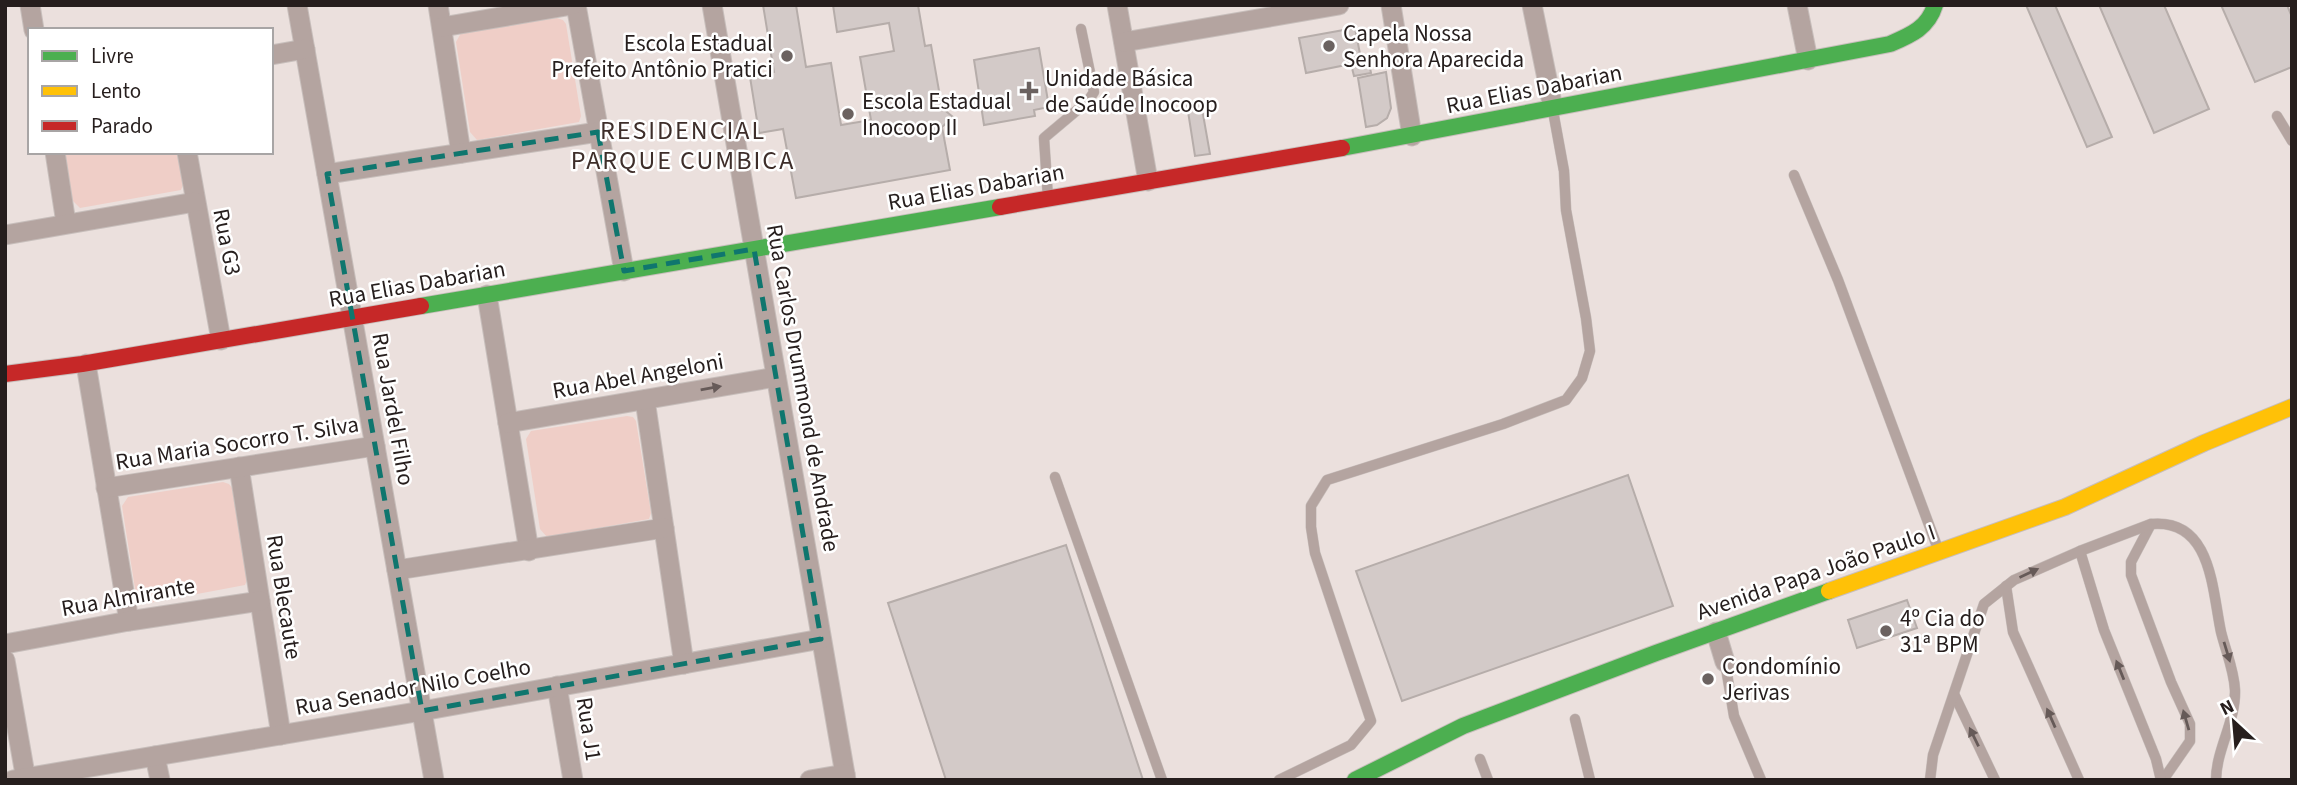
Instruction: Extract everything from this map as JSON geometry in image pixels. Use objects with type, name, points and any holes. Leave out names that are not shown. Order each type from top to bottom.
[{"type":"street","points":[[30,5],[34,28]]},
{"type":"street","name":"Rua Jardel Filho","points":[[297,5],[434,780]]},
{"type":"street","points":[[438,5],[461,153]]},
{"type":"street","points":[[442,27],[574,5],[624,271]]},
{"type":"street","name":"Rua Carlos Drummond de Andrade","points":[[712,5],[845,777]]},
{"type":"street","points":[[1117,5],[1148,181]]},
{"type":"street","points":[[1124,42],[1256,12],[1339,5]]},
{"type":"street","points":[[1391,5],[1412,136]]},
{"type":"street","points":[[1532,5],[1553,108]]},
{"type":"street","points":[[1797,5],[1808,60]]},
{"type":"street","name":"Rua Elias Dabarian","points":[[5,374],[86,363],[1412,136],[1890,44],[1917,32],[1932,19],[1935,5]]},
{"type":"street","points":[[273,55],[305,49]]},
{"type":"street","points":[[327,174],[598,132]]},
{"type":"street","points":[[55,154],[66,223]]},
{"type":"street","name":"Rua G3","points":[[187,154],[221,340]]},
{"type":"street","points":[[5,235],[195,202]]},
{"type":"street","points":[[486,295],[529,551]]},
{"type":"street","points":[[86,363],[129,621]]},
{"type":"street","name":"Rua Abel Angeloni","points":[[508,423],[776,377]]},
{"type":"street","points":[[645,400],[684,664]]},
{"type":"street","name":"Avenida Papa João Paulo I","points":[[1355,780],[1464,726],[1560,688],[2065,507],[2204,443],[2292,407]]},
{"type":"street","name":"Rua Maria Socorro T. Silva","points":[[106,488],[375,446]]},
{"type":"street","name":"Rua Blecaute","points":[[239,467],[281,735]]},
{"type":"street","points":[[397,570],[664,528]]},
{"type":"street","name":"Rua Almirante","points":[[5,644],[260,601]]},
{"type":"street","points":[[1716,632],[1725,662]]},
{"type":"street","name":"Rua Senador Nilo Coelho","points":[[21,779],[821,639]]},
{"type":"street","points":[[5,660],[21,779]]},
{"type":"street","name":"Rua J1","points":[[557,686],[573,780]]},
{"type":"street","points":[[155,756],[160,780]]},
{"type":"street","points":[[810,780],[845,777]]},
{"type":"lane","points":[[1048,198],[1044,138],[1088,101],[1094,92],[1081,29]]},
{"type":"lane","points":[[1279,780],[1351,745],[1371,721],[1315,553],[1311,506],[1327,480],[1503,424],[1566,400],[1582,378],[1590,351],[1566,210],[1564,171],[1553,108]]},
{"type":"lane","points":[[2277,116],[2292,141]]},
{"type":"lane","points":[[1794,175],[1843,292],[1940,552]]},
{"type":"lane","points":[[1055,477],[1162,780]]},
{"type":"lane","points":[[1930,780],[1933,755],[1984,604],[2014,580],[2151,524],[2167,522],[2192,536],[2204,555],[2214,585],[2231,665],[2235,691],[2216,780]]},
{"type":"lane","points":[[2151,524],[2131,562],[2131,575],[2190,724],[2190,741],[2162,780]]},
{"type":"lane","points":[[2080,551],[2104,630],[2162,780]]},
{"type":"lane","points":[[2006,586],[2013,632],[2079,780]]},
{"type":"lane","points":[[1725,662],[1734,716],[1761,780]]},
{"type":"lane","points":[[1954,694],[1995,780]]},
{"type":"lane","points":[[1575,719],[1590,780]]},
{"type":"lane","points":[[1480,759],[1488,780]]},
{"type":"highlighted area","points":[[598,132],[624,271],[754,249],[821,639],[422,711],[327,174]]},
{"type":"shaded area","points":[[557,18],[566,24],[581,116],[579,122],[477,140],[470,132],[456,42],[461,33]]},
{"type":"shaded area","points":[[65,154],[178,154],[183,185],[181,190],[80,208],[72,200]]},
{"type":"shaded area","points":[[627,416],[636,421],[651,513],[649,519],[547,537],[540,529],[526,439],[531,431]]},
{"type":"shaded area","points":[[223,482],[232,488],[247,580],[245,585],[144,604],[136,595],[122,506],[128,497]]},
{"type":"building","name":"Escola Estadual Inocoop II","points":[[763,5],[796,5],[806,67],[831,63],[841,125],[871,120],[860,57],[894,51],[889,23],[837,32],[833,5],[918,5],[925,46],[931,45],[942,108],[953,117],[942,127],[950,170],[796,198],[783,129],[759,133],[750,77],[774,72]]},
{"type":"building","points":[[2026,5],[2055,5],[2112,137],[2087,147]]},
{"type":"building","points":[[2099,5],[2164,5],[2209,109],[2154,133]]},
{"type":"building","points":[[2221,5],[2287,5],[2292,17],[2292,67],[2255,82]]},
{"type":"building","name":"Capela Nossa Senhora Aparecida","points":[[1355,28],[1360,54],[1368,58],[1371,73],[1354,76],[1351,64],[1306,73],[1299,38]]},
{"type":"building","points":[[1039,48],[1049,107],[1034,110],[1035,116],[984,125],[974,60]]},
{"type":"building","points":[[1386,72],[1391,108],[1387,118],[1377,125],[1366,127],[1358,78]]},
{"type":"building","points":[[1201,103],[1210,154],[1195,156],[1187,105]]},
{"type":"building","points":[[1628,475],[1673,606],[1402,701],[1356,571]]},
{"type":"building","points":[[1066,545],[1143,780],[946,780],[888,603]]},
{"type":"building","points":[[1907,600],[1917,628],[1857,648],[1848,620]]},
{"type":"traffic: fast","points":[[1342,148],[1890,44],[1912,34],[1923,25],[1935,5]]},
{"type":"traffic: fast","points":[[421,306],[1000,207]]},
{"type":"traffic: fast","points":[[1355,780],[1463,726],[1829,591]]},
{"type":"traffic: slow","points":[[1829,591],[2065,507],[2204,443],[2292,407]]},
{"type":"traffic: jam","points":[[1000,207],[1342,148]]},
{"type":"traffic: jam","points":[[5,374],[82,364],[421,306]]},
{"type":"place","name":"Capela Nossa Senhora Aparecida","points":[[1329,46]]},
{"type":"place","name":"Escola Estadual Prefeito Antônio Pratici","points":[[787,56]]},
{"type":"place","name":"Unidade Básica de Saúde Inocoop","points":[[1029,91]]},
{"type":"place","name":"Escola Estadual Inocoop II","points":[[848,114]]},
{"type":"place","name":"4º Cia do 31ª BPM","points":[[1886,631]]},
{"type":"place","name":"Condomínio Jerivas","points":[[1708,679]]},
{"type":"district","name":"RESIDENCIAL PARQUE CUMBICA","points":[[683,145]]}]
